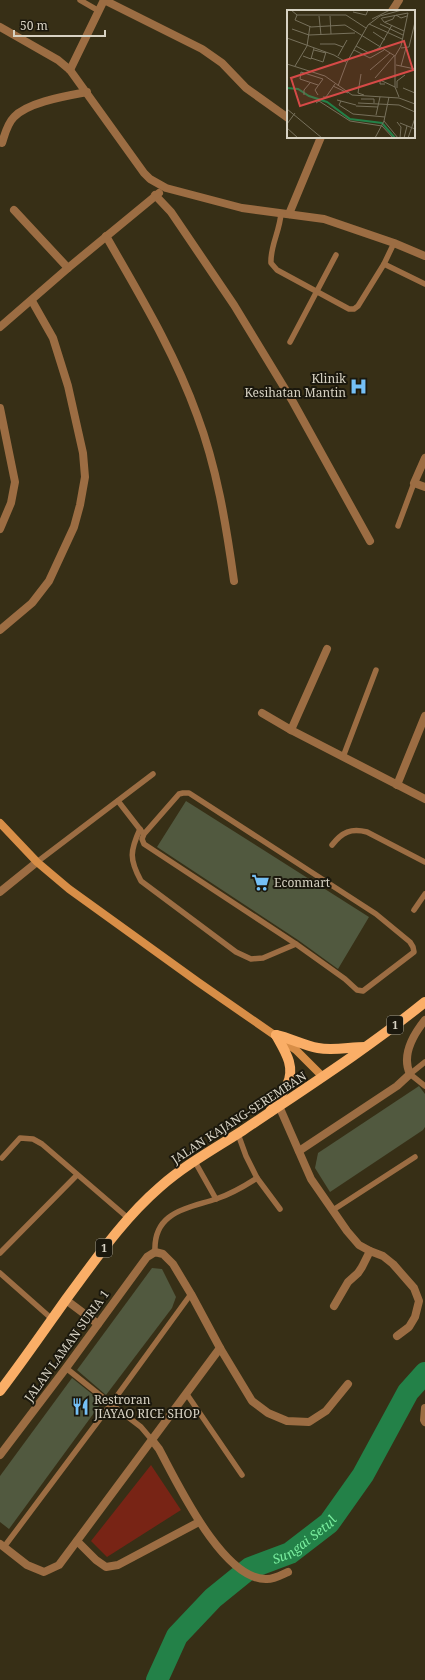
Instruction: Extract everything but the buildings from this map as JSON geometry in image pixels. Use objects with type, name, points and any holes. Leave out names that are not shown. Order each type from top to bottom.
[{"type":"main road","points":[[0,823],[37,862],[69,889],[139,940],[276,1035],[296,1050],[323,1077]]},
{"type":"main road","name":"JALAN KAJANG-SEREMBAN","points":[[2,1385],[95,1259],[128,1218],[160,1187],[194,1160],[238,1134],[323,1077],[425,1002]]},
{"type":"main road","points":[[276,1035],[290,1038],[318,1048],[328,1049],[365,1047]]},
{"type":"main road","points":[[269,1113],[274,1102],[286,1085],[290,1076],[291,1066],[289,1059],[276,1035]]},
{"type":"street","points":[[70,70],[104,0],[202,49],[222,63],[246,88],[287,117]]},
{"type":"street","points":[[0,27],[52,56],[70,70],[144,173],[166,188],[242,208],[285,213],[324,220],[394,243],[425,256]]},
{"type":"street","points":[[2,143],[6,130],[13,118],[22,110],[53,99],[87,92]]},
{"type":"street","points":[[285,213],[318,138]]},
{"type":"street","points":[[0,327],[106,236],[155,195],[166,188]]},
{"type":"street","points":[[155,195],[171,212],[234,305],[293,402],[370,541]]},
{"type":"street","points":[[14,210],[68,268]]},
{"type":"street","points":[[106,236],[154,319],[197,414],[217,480],[234,581]]},
{"type":"street","points":[[0,630],[32,603],[49,581],[74,527],[85,477],[83,453],[68,386],[53,338],[32,301]]},
{"type":"street","points":[[0,408],[15,482],[11,503],[0,530]]},
{"type":"street","points":[[425,458],[414,484],[425,487]]},
{"type":"street","points":[[291,730],[328,649]]},
{"type":"street","points":[[262,713],[291,730],[425,799]]},
{"type":"street","points":[[397,785],[425,716]]},
{"type":"street","points":[[0,892],[37,862]]},
{"type":"street","points":[[299,1151],[397,1086],[410,1074],[407,1067],[407,1056],[410,1045],[417,1031],[425,1020]]},
{"type":"street","points":[[279,1106],[311,1179],[333,1210],[359,1245],[383,1256],[393,1264],[414,1288],[419,1301],[415,1317],[409,1327],[397,1336]]},
{"type":"street","points":[[334,1306],[348,1282],[362,1267],[370,1251]]},
{"type":"street","points":[[155,1252],[163,1254],[173,1264],[220,1348],[252,1401],[268,1413],[287,1421],[309,1422],[326,1410],[348,1384]]},
{"type":"street","name":"JALAN LAMAN SURIA 1","points":[[0,1455],[147,1257],[155,1252]]},
{"type":"street","points":[[66,1300],[98,1324]]},
{"type":"street","points":[[2,1546],[27,1565],[44,1572],[59,1565],[220,1348]]},
{"type":"street","points":[[425,1408],[425,1422]]},
{"type":"street","points":[[152,1440],[159,1449],[199,1522],[226,1557],[249,1574],[267,1579],[276,1578],[288,1572]]},
{"type":"street","points":[[77,1541],[96,1560],[106,1567],[118,1565],[199,1522]]},
{"type":"lane","points":[[80,0],[99,11]]},
{"type":"lane","points":[[285,213],[270,253],[271,263],[277,270],[349,309],[354,309],[358,306],[384,264],[394,243]]},
{"type":"lane","points":[[290,342],[336,255]]},
{"type":"lane","points":[[384,264],[425,284]]},
{"type":"lane","points":[[398,526],[414,484]]},
{"type":"lane","points":[[343,757],[376,670]]},
{"type":"lane","points":[[37,862],[153,774]]},
{"type":"lane","points":[[118,800],[142,832],[144,844],[296,944],[360,991],[363,991],[414,952],[410,942],[376,914],[189,793],[179,794],[142,832],[134,843],[131,854],[136,872],[141,881],[236,952],[251,959],[263,958],[296,944]]},
{"type":"lane","points":[[332,845],[338,836],[349,831],[359,830],[367,832],[425,862]]},
{"type":"lane","points":[[414,910],[425,894]]},
{"type":"lane","points":[[425,1062],[410,1074],[425,1086]]},
{"type":"lane","points":[[238,1134],[246,1156],[257,1178],[280,1209]]},
{"type":"lane","points":[[2,1158],[20,1138],[33,1139],[42,1144],[128,1218]]},
{"type":"lane","points":[[333,1210],[415,1157]]},
{"type":"lane","points":[[194,1160],[216,1199]]},
{"type":"lane","points":[[0,1253],[77,1175]]},
{"type":"lane","points":[[155,1252],[156,1237],[160,1227],[167,1218],[188,1206],[216,1199],[238,1190],[257,1178]]},
{"type":"lane","points":[[0,1273],[52,1319]]},
{"type":"lane","points":[[2,1546],[111,1404],[191,1294]]},
{"type":"lane","points":[[66,1368],[141,1428],[152,1440]]},
{"type":"lane","points":[[186,1393],[242,1475]]},
{"type":"shaded area","points":[[151,1465],[181,1510],[107,1557],[91,1541]]},
{"type":"waterway","name":"Sungai Setul","points":[[157,1680],[177,1636],[213,1598],[250,1568],[290,1553],[329,1523],[363,1475],[408,1392],[425,1373]]},
{"type":"place","name":"Klinik Kesihatan Mantin","points":[[359,386]]},
{"type":"place","name":"Econmart","points":[[261,883]]},
{"type":"place","name":"Restroran JIAYAO RICE SHOP","points":[[81,1407]]}]
